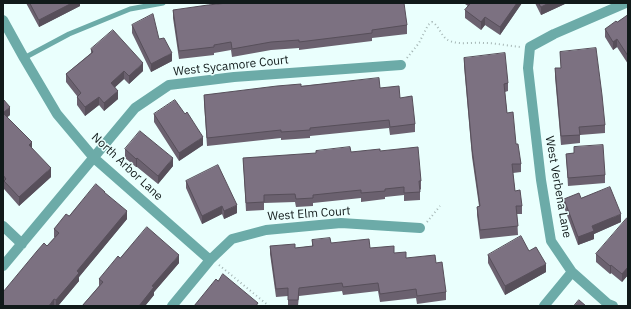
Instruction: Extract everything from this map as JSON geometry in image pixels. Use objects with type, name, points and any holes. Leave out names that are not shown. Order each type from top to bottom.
[{"type":"street","points":[[530,47],[554,34],[626,3]]},
{"type":"street","name":"North Arbor Lane","points":[[3,20],[57,114],[94,158],[210,260]]},
{"type":"street","name":"West Verbena Lane","points":[[530,47],[528,68],[541,180],[551,241],[572,272],[608,304],[613,306]]},
{"type":"street","name":"West Sycamore Court","points":[[3,266],[135,108],[169,85],[234,77],[401,65]]},
{"type":"street","name":"West Elm Court","points":[[172,306],[210,260],[232,239],[266,230],[341,222],[420,228]]},
{"type":"street","points":[[3,226],[22,244]]},
{"type":"street","points":[[544,306],[572,272]]},
{"type":"lane","points":[[24,58],[69,34],[130,9],[163,3]]},
{"type":"path","points":[[401,65],[416,47],[428,25],[432,22],[439,28],[448,41],[482,42],[530,47]]},
{"type":"path","points":[[420,228],[440,206]]},
{"type":"path","points":[[210,260],[221,266],[269,306]]},
{"type":"building","points":[[30,3],[72,3],[39,20]]},
{"type":"building","points":[[228,3],[404,3],[407,25],[372,30],[372,33],[299,42],[299,40],[271,42],[232,49],[231,42],[214,45],[214,47],[179,51],[173,10]]},
{"type":"building","points":[[471,3],[517,3],[500,27],[485,17],[481,22],[465,10]]},
{"type":"building","points":[[539,3],[549,3],[541,7]]},
{"type":"building","points":[[153,14],[159,39],[164,38],[172,53],[151,64],[132,25]]},
{"type":"building","points":[[628,15],[628,56],[617,39],[613,42],[605,29]]},
{"type":"building","points":[[113,30],[143,63],[129,76],[124,71],[111,83],[118,91],[104,103],[99,97],[85,107],[77,97],[81,93],[66,74],[93,52],[91,49]]},
{"type":"building","points":[[596,48],[605,125],[579,127],[580,135],[561,136],[555,68],[561,68],[560,52]]},
{"type":"building","points":[[505,53],[508,83],[504,84],[507,113],[513,112],[516,144],[518,144],[521,164],[512,164],[515,191],[520,190],[522,206],[516,206],[518,226],[480,230],[477,207],[480,206],[472,149],[464,58]]},
{"type":"building","points":[[379,78],[380,88],[399,86],[400,98],[412,96],[415,124],[390,127],[389,120],[310,128],[310,130],[281,132],[281,130],[207,138],[204,95],[277,86],[301,84],[301,86]]},
{"type":"building","points":[[3,99],[10,107],[3,113]]},
{"type":"building","points":[[175,100],[185,114],[187,112],[203,137],[179,153],[154,114]]},
{"type":"building","points":[[3,113],[32,142],[29,145],[51,168],[19,197],[4,181],[6,179],[3,175]]},
{"type":"building","points":[[140,131],[173,158],[158,176],[125,149]]},
{"type":"building","points":[[603,145],[605,175],[568,178],[566,154],[574,153],[574,147]]},
{"type":"building","points":[[350,147],[351,152],[418,147],[421,181],[419,181],[420,192],[404,193],[404,187],[385,189],[385,191],[361,193],[361,190],[313,195],[313,198],[296,199],[295,194],[264,195],[264,202],[246,203],[243,158],[316,153],[316,151]]},
{"type":"building","points":[[218,165],[237,205],[224,211],[222,206],[202,216],[186,181]]},
{"type":"building","points":[[96,184],[127,211],[77,271],[79,273],[49,306],[3,306],[3,292],[44,243],[47,246],[59,233],[54,229],[66,214],[69,216]]},
{"type":"building","points":[[610,187],[621,214],[592,226],[594,231],[578,237],[564,199],[579,193],[581,198]]},
{"type":"building","points":[[627,218],[628,267],[622,274],[596,254]]},
{"type":"building","points":[[147,227],[179,255],[152,286],[154,287],[139,306],[82,306],[103,282],[99,279],[118,256],[120,258]]},
{"type":"building","points":[[521,236],[529,251],[536,247],[546,264],[505,286],[488,255]]},
{"type":"building","points":[[330,238],[331,243],[369,239],[370,248],[394,246],[394,253],[406,252],[406,258],[435,255],[436,263],[442,262],[446,292],[417,296],[416,289],[380,294],[378,283],[343,287],[342,283],[299,288],[298,300],[288,300],[288,288],[276,289],[270,246],[295,244],[295,248],[313,246],[312,240]]},
{"type":"building","points":[[223,274],[258,303],[256,306],[194,306],[216,279],[218,281]]},
{"type":"building","points":[[579,300],[586,306],[574,306]]}]
